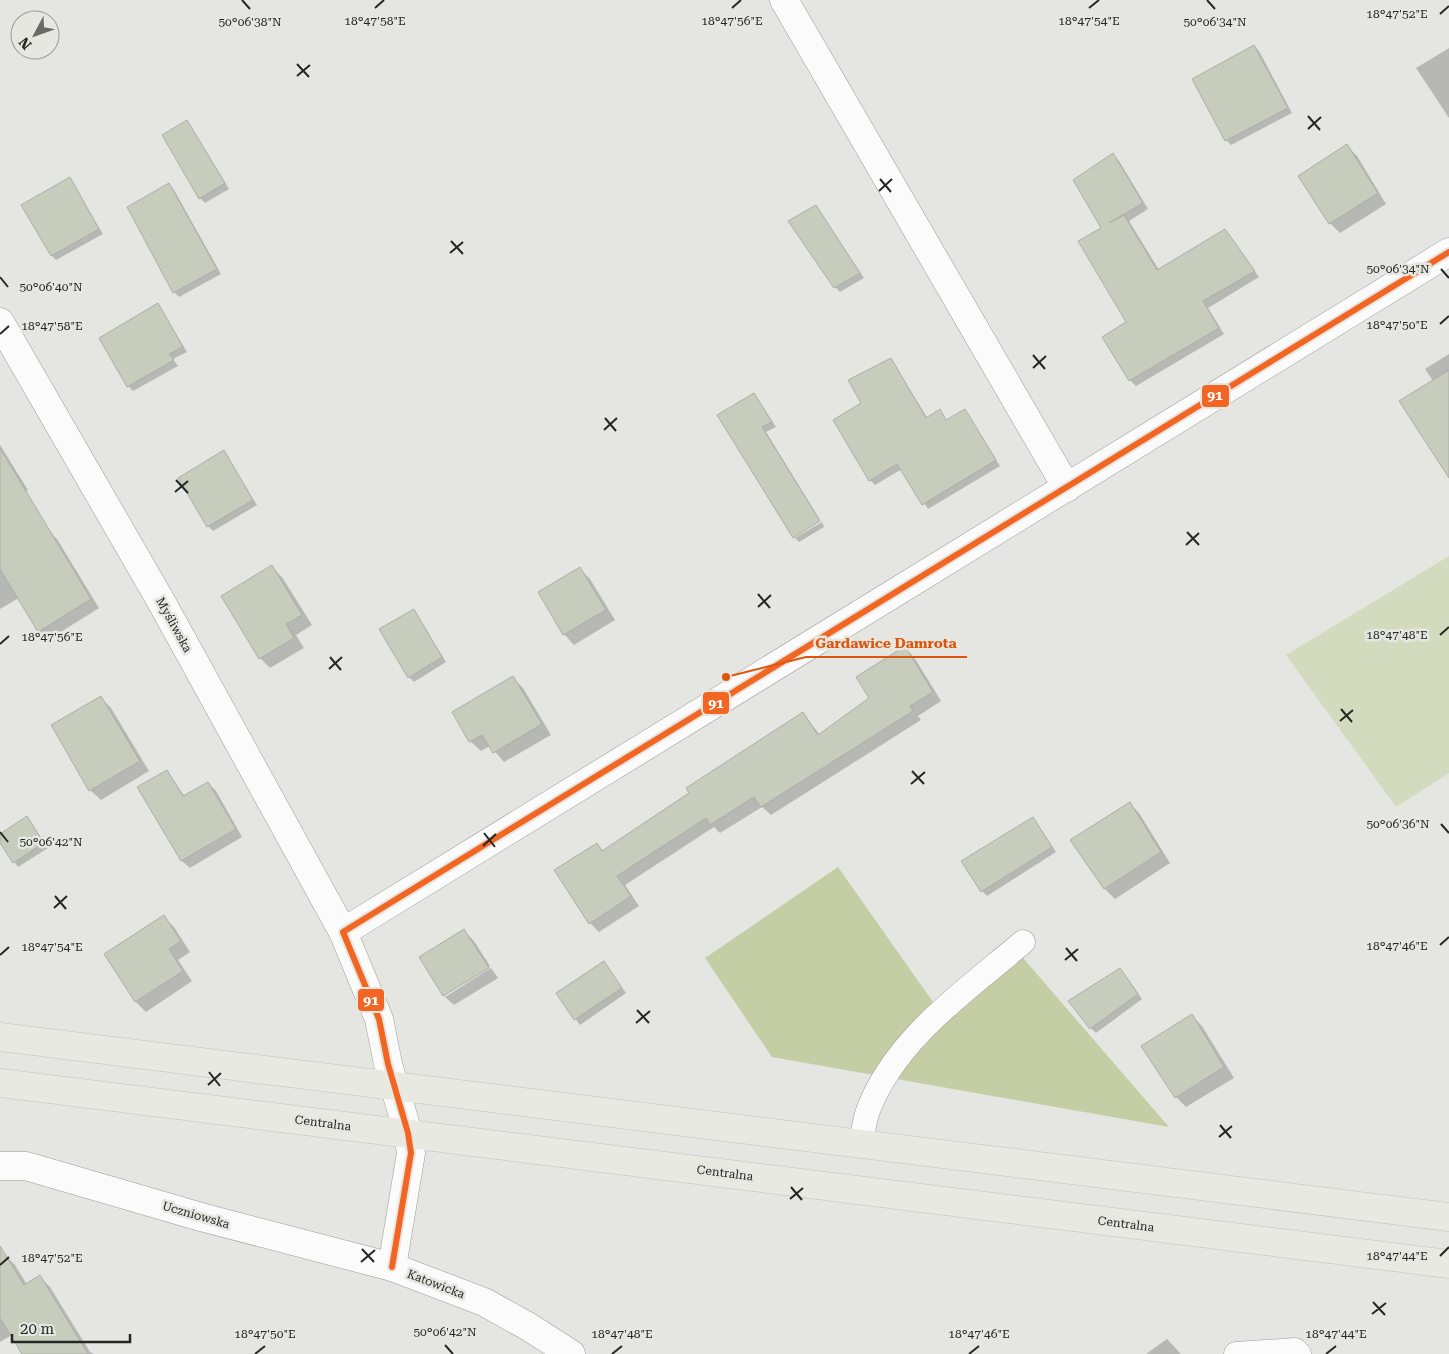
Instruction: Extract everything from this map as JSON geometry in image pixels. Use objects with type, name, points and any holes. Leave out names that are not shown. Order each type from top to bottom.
[{"type":"main road","points":[[0,1037],[1449,1218]]},
{"type":"main road","name":"Centralna","points":[[0,1083],[1449,1264]]},
{"type":"street","points":[[784,0],[1067,488]]},
{"type":"street","points":[[343,932],[1449,252]]},
{"type":"street","name":"Myśliwska","points":[[0,322],[162,603],[343,932],[379,1019],[394,1086]]},
{"type":"street","name":"Katowicka","points":[[394,1086],[408,1133],[410,1153],[392,1267],[484,1302],[529,1327],[571,1354]]},
{"type":"street","name":"Uczniowska","points":[[0,1166],[26,1166],[201,1217],[392,1267]]},
{"type":"lane","points":[[861,1146],[869,1108],[894,1063],[929,1022],[1023,942]]},
{"type":"lane","points":[[1236,1354],[1295,1350],[1299,1354]]},
{"type":"green space","points":[[1449,556],[1449,773],[1396,807],[1286,655]]},
{"type":"green space","points":[[838,867],[940,1012],[1017,951],[1169,1127],[772,1057],[705,958]]},
{"type":"building","points":[[1254,45],[1288,108],[1225,141],[1192,79]]},
{"type":"building","points":[[187,120],[225,183],[199,199],[162,135]]},
{"type":"building","points":[[1347,144],[1378,193],[1329,224],[1298,176]]},
{"type":"building","points":[[1113,153],[1143,203],[1109,223],[1124,215],[1157,270],[1225,229],[1255,271],[1203,301],[1219,328],[1129,381],[1102,337],[1126,322],[1078,241],[1101,228],[1073,180]]},
{"type":"building","points":[[70,177],[99,229],[51,256],[21,205]]},
{"type":"building","points":[[169,183],[217,269],[173,293],[127,207]]},
{"type":"building","points":[[816,205],[860,273],[834,288],[788,221]]},
{"type":"building","points":[[158,303],[183,347],[169,354],[174,360],[127,387],[99,338]]},
{"type":"building","points":[[891,358],[926,418],[940,409],[946,420],[965,409],[996,460],[922,505],[897,464],[869,481],[833,420],[861,403],[848,380]]},
{"type":"building","points":[[1449,370],[1449,478],[1399,401]]},
{"type":"building","points":[[754,393],[772,422],[762,427],[820,521],[793,538],[717,415]]},
{"type":"building","points":[[0,448],[91,599],[38,632],[0,569]]},
{"type":"building","points":[[224,450],[253,500],[207,527],[178,478]]},
{"type":"building","points":[[272,565],[302,615],[286,624],[294,638],[259,659],[221,596]]},
{"type":"building","points":[[580,567],[606,610],[563,635],[538,592]]},
{"type":"building","points":[[414,609],[442,657],[408,678],[379,629]]},
{"type":"building","points":[[905,646],[933,692],[910,706],[913,711],[761,807],[754,797],[710,825],[706,818],[617,876],[631,896],[589,924],[554,870],[597,843],[602,851],[689,793],[686,788],[803,712],[818,735],[869,698],[856,677]]},
{"type":"building","points":[[513,676],[542,724],[493,753],[482,735],[469,742],[452,712]]},
{"type":"building","points":[[101,696],[140,761],[89,791],[51,725]]},
{"type":"building","points":[[167,770],[183,796],[208,782],[236,829],[181,861],[137,787]]},
{"type":"building","points":[[1130,802],[1161,852],[1104,889],[1070,840]]},
{"type":"building","points":[[27,816],[44,843],[13,863],[0,843],[0,834]]},
{"type":"building","points":[[1033,817],[1052,847],[981,892],[961,861]]},
{"type":"building","points":[[164,915],[181,941],[169,949],[183,971],[135,1002],[104,954]]},
{"type":"building","points":[[464,929],[489,968],[443,996],[419,957]]},
{"type":"building","points":[[604,961],[622,988],[574,1020],[556,993]]},
{"type":"building","points":[[1120,968],[1138,994],[1090,1029],[1068,1001]]},
{"type":"building","points":[[1192,1014],[1224,1067],[1175,1098],[1141,1046]]},
{"type":"building","points":[[0,1246],[24,1285],[40,1275],[88,1354],[22,1354],[0,1318]]},
{"type":"transit line","name":"91","points":[[392,1267],[411,1153],[408,1133],[388,1064],[379,1019],[343,932],[1449,252]]},
{"type":"place","name":"Gardawice Damrota","points":[[726,677]]}]
